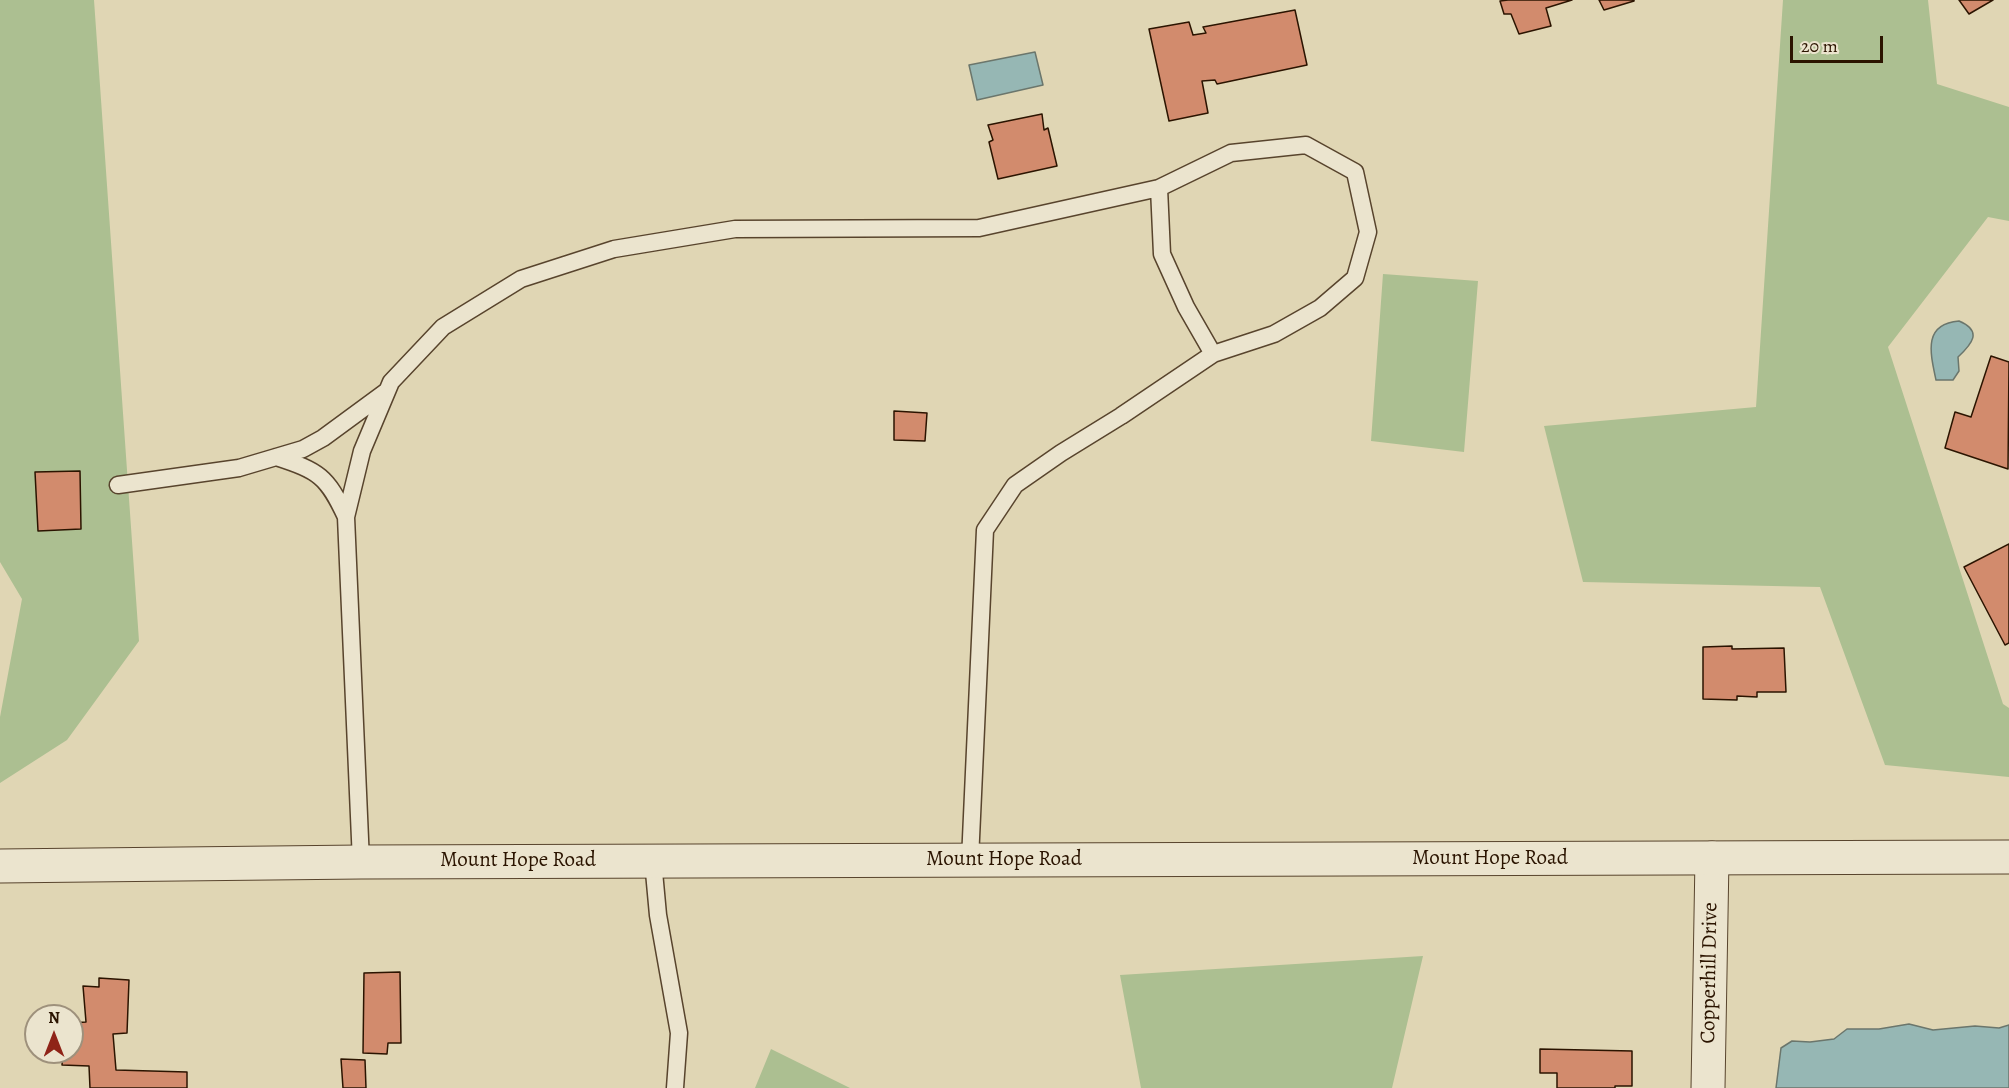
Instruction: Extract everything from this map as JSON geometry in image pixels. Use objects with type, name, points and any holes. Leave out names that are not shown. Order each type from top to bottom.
[{"type":"street","name":"Mount Hope Road","points":[[0,866],[361,862],[2009,857]]},
{"type":"street","name":"Copperhill Drive","points":[[1708,1088],[1712,858]]},
{"type":"lane","points":[[361,862],[346,517],[362,451],[391,382],[443,327],[520,279],[614,249],[735,229],[979,228],[1159,188],[1231,153],[1306,146],[1355,172],[1368,232],[1356,278],[1320,308],[1274,334],[1213,354],[1061,453],[1015,485],[985,530],[970,860]]},
{"type":"lane","points":[[1159,188],[1162,254],[1186,307],[1213,354]]},
{"type":"lane","points":[[118,485],[239,468],[303,449],[323,438],[388,390]]},
{"type":"lane","points":[[276,457],[306,467],[322,476],[334,492],[346,517]]},
{"type":"lane","points":[[653,861],[658,915],[679,1033],[675,1088]]},
{"type":"green space","points":[[0,0],[94,0],[139,641],[67,740],[0,783],[0,717],[22,599],[0,562]]},
{"type":"green space","points":[[1783,0],[1928,0],[1937,84],[2009,107],[2009,221],[1988,217],[1888,347],[2003,704],[2009,708],[2009,777],[1885,765],[1820,587],[1583,582],[1544,426],[1756,407]]},
{"type":"green space","points":[[1383,274],[1478,281],[1464,452],[1371,441]]},
{"type":"green space","points":[[1423,956],[1392,1088],[1141,1088],[1120,975]]},
{"type":"green space","points":[[771,1049],[850,1088],[755,1088]]},
{"type":"water","points":[[1035,52],[1043,85],[977,100],[969,65]]},
{"type":"water","points":[[1959,321],[1971,329],[1973,338],[1958,357],[1959,371],[1953,380],[1936,380],[1931,350],[1934,334],[1947,323]]},
{"type":"water","points":[[1909,1024],[1933,1030],[1975,1026],[1999,1028],[2009,1025],[2009,1088],[1776,1088],[1781,1048],[1792,1041],[1810,1042],[1834,1039],[1847,1029],[1879,1029]]},
{"type":"building","points":[[1572,0],[1546,8],[1551,26],[1519,34],[1511,14],[1504,14],[1500,1]]},
{"type":"building","points":[[1599,0],[1634,0],[1634,1],[1604,10]]},
{"type":"building","points":[[1959,0],[1993,0],[1969,14]]},
{"type":"building","points":[[1295,10],[1307,65],[1217,84],[1215,80],[1202,81],[1208,113],[1169,121],[1149,29],[1189,22],[1193,35],[1206,33],[1203,27]]},
{"type":"building","points":[[1042,114],[1044,130],[1048,128],[1057,166],[998,179],[989,142],[993,140],[988,125]]},
{"type":"building","points":[[1991,356],[2009,362],[2008,469],[1945,448],[1955,412],[1971,417]]},
{"type":"building","points":[[894,411],[927,413],[925,441],[894,440]]},
{"type":"building","points":[[80,471],[81,529],[38,531],[35,472]]},
{"type":"building","points":[[2009,544],[2009,643],[2005,645],[1964,567]]},
{"type":"building","points":[[1732,646],[1732,649],[1784,648],[1786,692],[1757,692],[1757,697],[1737,696],[1737,700],[1703,699],[1703,647]]},
{"type":"building","points":[[400,972],[401,1043],[388,1043],[387,1054],[363,1053],[364,973]]},
{"type":"building","points":[[99,978],[129,980],[127,1033],[113,1034],[116,1070],[187,1072],[187,1088],[90,1088],[89,1066],[62,1065],[84,1064],[84,1022],[86,1022],[83,986],[99,987]]},
{"type":"building","points":[[1540,1049],[1632,1051],[1632,1086],[1557,1088],[1557,1073],[1540,1073]]},
{"type":"building","points":[[341,1059],[365,1060],[366,1088],[343,1088]]}]
